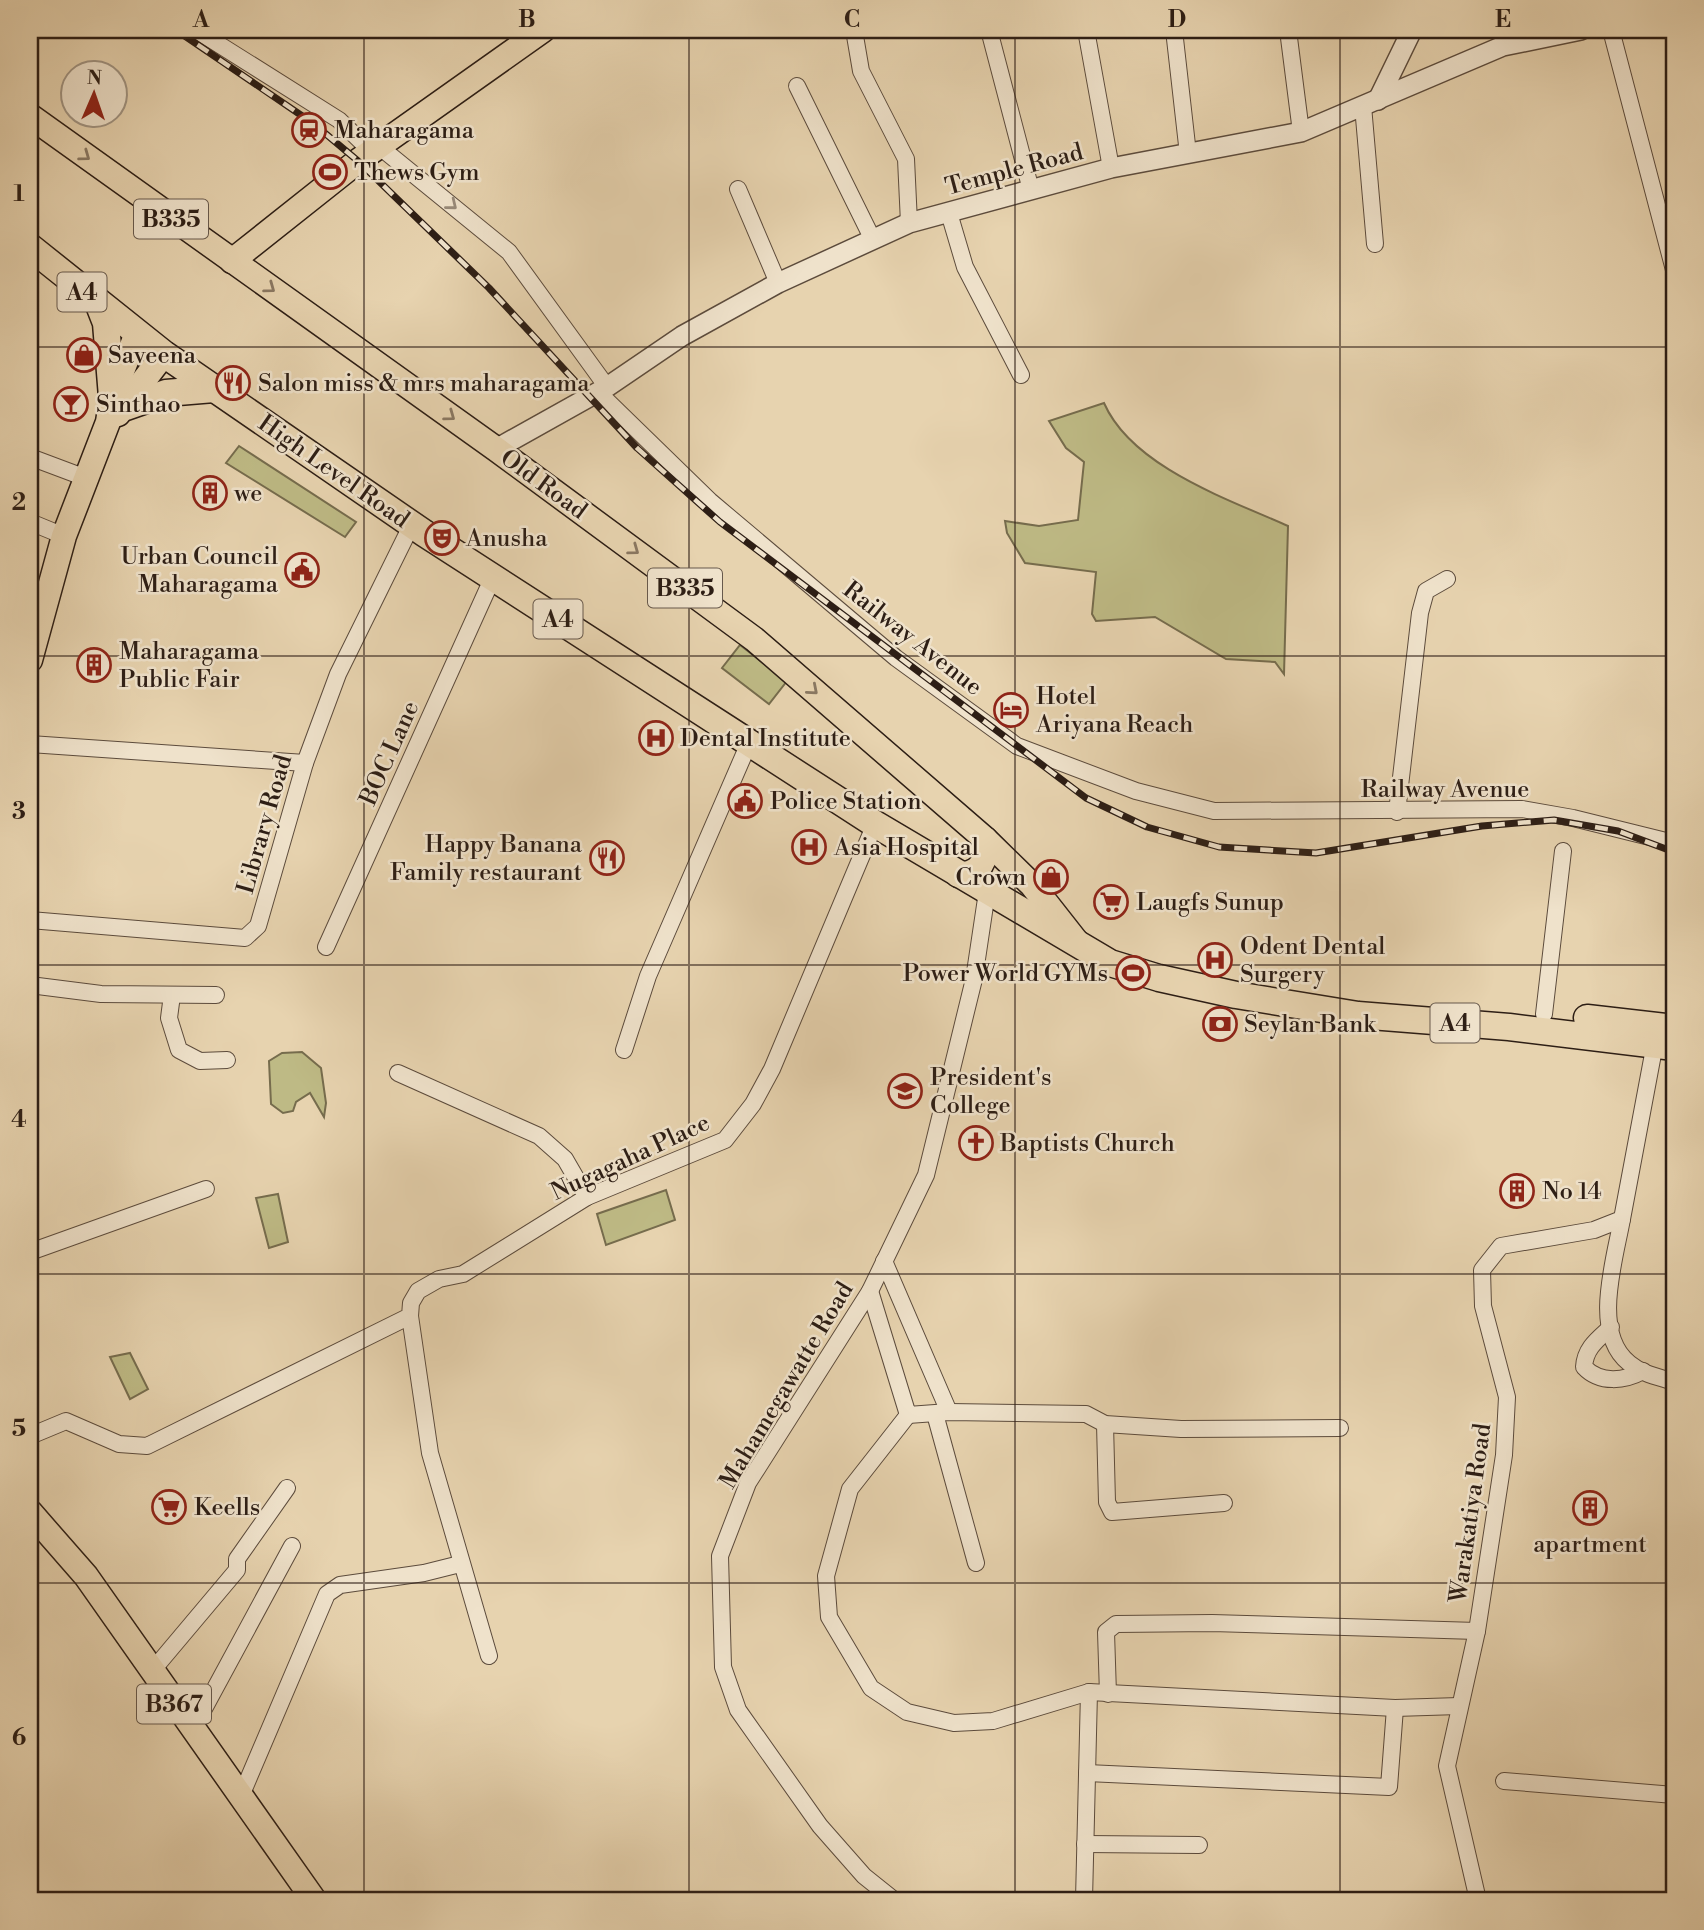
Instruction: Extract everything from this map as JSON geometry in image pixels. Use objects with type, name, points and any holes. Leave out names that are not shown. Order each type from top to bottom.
[{"type":"highway","name":"High Level Road","points":[[30,247],[99,305],[164,354],[412,524],[875,824],[1110,963],[1236,995],[1358,1015],[1666,1036]]},
{"type":"highway","points":[[99,305],[106,323],[116,409],[166,393],[214,389]]},
{"type":"highway","name":"High Level Road","points":[[1236,995],[1358,999],[1544,1014],[1666,1036]]},
{"type":"main road","points":[[232,261],[376,149],[543,30]]},
{"type":"main road","name":"Old Road","points":[[30,116],[496,449],[754,639],[985,839],[1032,885],[1081,947]]},
{"type":"main road","points":[[30,660],[38,599],[116,409],[137,333]]},
{"type":"main road","points":[[116,409],[164,354]]},
{"type":"main road","points":[[958,875],[972,873],[982,866],[986,855],[985,839]]},
{"type":"main road","name":"B367","points":[[30,1512],[86,1576],[192,1731],[314,1900]]},
{"type":"street","name":"Railway Avenue","points":[[196,30],[339,120],[509,252],[603,389],[710,501],[895,658],[1017,746],[1136,791],[1214,811],[1397,812],[1522,809],[1573,818],[1674,843]]},
{"type":"street","points":[[854,30],[861,71],[906,159],[909,223]]},
{"type":"street","points":[[989,30],[1031,190]]},
{"type":"street","points":[[1086,30],[1111,168]]},
{"type":"street","points":[[1174,30],[1188,154]]},
{"type":"street","points":[[1288,30],[1301,132]]},
{"type":"street","points":[[1375,244],[1370,103],[1412,30]]},
{"type":"street","name":"Temple Road","points":[[496,449],[603,389],[682,336],[778,283],[909,223],[1111,168],[1301,132],[1503,46],[1581,30]]},
{"type":"street","points":[[1611,30],[1674,270]]},
{"type":"street","points":[[797,86],[873,240]]},
{"type":"street","points":[[738,189],[778,283]]},
{"type":"street","points":[[948,213],[965,267],[1021,375]]},
{"type":"street","points":[[30,457],[86,478]]},
{"type":"street","points":[[30,522],[65,536]]},
{"type":"street","name":"Library Road","points":[[30,920],[245,938],[257,926],[305,763],[338,674],[412,524]]},
{"type":"street","name":"BOC Lane","points":[[326,947],[493,577]]},
{"type":"street","points":[[1397,812],[1420,613],[1426,591],[1447,579]]},
{"type":"street","points":[[624,1050],[648,976],[750,743]]},
{"type":"street","points":[[30,744],[305,763]]},
{"type":"street","name":"Nugagaha Place","points":[[410,1316],[411,1303],[418,1291],[439,1279],[463,1274],[587,1197],[725,1140],[753,1104],[772,1069],[875,824]]},
{"type":"street","points":[[1544,1014],[1563,851]]},
{"type":"street","name":"Mahamegawatte Road","points":[[894,1900],[864,1875],[820,1826],[738,1710],[723,1667],[720,1556],[748,1483],[870,1291],[926,1175],[974,979],[987,892]]},
{"type":"street","points":[[30,985],[101,994],[216,995]]},
{"type":"street","points":[[172,995],[169,1018],[179,1051],[200,1060],[227,1060]]},
{"type":"street","points":[[1666,1036],[1622,1219],[1607,1304],[1616,1348],[1629,1363],[1674,1382]]},
{"type":"street","points":[[397,1073],[539,1136],[565,1158],[587,1197]]},
{"type":"street","points":[[30,1252],[206,1189]]},
{"type":"street","name":"Warakatiya Road","points":[[1478,1900],[1447,1766],[1477,1631],[1504,1455],[1507,1397],[1483,1306],[1482,1270],[1501,1246],[1594,1230],[1622,1219]]},
{"type":"street","points":[[884,1261],[942,1413],[976,1563]]},
{"type":"street","points":[[870,1291],[908,1415]]},
{"type":"street","points":[[30,1436],[66,1421],[119,1444],[147,1446],[410,1316],[430,1453],[460,1564],[489,1656]]},
{"type":"street","points":[[1611,1327],[1592,1345],[1584,1357],[1584,1367],[1590,1374],[1618,1380],[1643,1371]]},
{"type":"street","points":[[1340,1428],[1181,1429],[1105,1424],[1086,1415],[908,1415],[850,1489],[826,1576],[829,1617],[871,1688],[907,1712],[954,1723],[993,1721],[1089,1692],[1395,1708],[1459,1706]]},
{"type":"street","points":[[1105,1424],[1107,1502],[1112,1511],[1224,1503]]},
{"type":"street","points":[[152,1671],[237,1570],[237,1559],[287,1488]]},
{"type":"street","points":[[192,1731],[292,1546]]},
{"type":"street","points":[[241,1796],[327,1594],[340,1585],[425,1573],[460,1564]]},
{"type":"street","points":[[1108,1694],[1106,1632],[1116,1624],[1212,1623],[1477,1631]]},
{"type":"street","points":[[1084,1900],[1089,1692]]},
{"type":"street","points":[[1087,1773],[1389,1787],[1395,1708]]},
{"type":"street","points":[[1504,1781],[1674,1796]]},
{"type":"street","points":[[1085,1844],[1199,1845]]},
{"type":"shaded area","points":[[1104,403],[1117,426],[1159,463],[1211,492],[1288,526],[1284,674],[1275,662],[1226,659],[1155,617],[1096,621],[1092,614],[1096,572],[1025,563],[1007,533],[1005,521],[1039,526],[1078,520],[1084,462],[1066,448],[1049,421]]},
{"type":"shaded area","points":[[239,446],[356,522],[345,537],[226,463]]},
{"type":"shaded area","points":[[740,645],[787,681],[769,704],[722,668]]},
{"type":"shaded area","points":[[302,1052],[321,1068],[326,1103],[324,1117],[310,1093],[296,1102],[293,1111],[283,1113],[271,1104],[269,1061],[282,1053]]},
{"type":"shaded area","points":[[666,1190],[675,1220],[606,1245],[597,1214]]},
{"type":"shaded area","points":[[278,1194],[288,1242],[269,1248],[256,1198]]},
{"type":"shaded area","points":[[130,1353],[148,1389],[130,1399],[110,1357]]},
{"type":"railway","points":[[176,30],[314,124],[358,161],[489,288],[637,448],[720,522],[1086,798],[1147,827],[1219,847],[1316,853],[1482,826],[1554,820],[1618,831],[1674,852]]},
{"type":"place","name":"Maharagama","points":[[309,130]]},
{"type":"place","name":"Thews Gym","points":[[330,172]]},
{"type":"place","name":"Saveena","points":[[84,355]]},
{"type":"place","name":"Salon miss & mrs maharagama","points":[[233,383]]},
{"type":"place","name":"Sinthao","points":[[71,404]]},
{"type":"place","name":"we","points":[[210,493]]},
{"type":"place","name":"Anusha","points":[[442,538]]},
{"type":"place","name":"Urban Council Maharagama","points":[[302,570]]},
{"type":"place","name":"Maharagama Public Fair","points":[[94,665]]},
{"type":"place","name":"Hotel Ariyana Reach","points":[[1011,710]]},
{"type":"place","name":"Dental Institute","points":[[656,738]]},
{"type":"place","name":"Police Station","points":[[745,801]]},
{"type":"place","name":"Asia Hospital","points":[[809,847]]},
{"type":"place","name":"Happy Banana Family restaurant","points":[[607,858]]},
{"type":"place","name":"Crown","points":[[1051,877]]},
{"type":"place","name":"Laugfs Sunup","points":[[1111,902]]},
{"type":"place","name":"Odent Dental Surgery","points":[[1215,960]]},
{"type":"place","name":"Power World GYMs","points":[[1133,973]]},
{"type":"place","name":"Seylan Bank","points":[[1220,1024]]},
{"type":"place","name":"President's College","points":[[905,1091]]},
{"type":"place","name":"Baptists Church","points":[[976,1143]]},
{"type":"place","name":"No 14","points":[[1517,1191]]},
{"type":"place","name":"Keells","points":[[169,1507]]},
{"type":"place","name":"apartment","points":[[1590,1508]]}]
